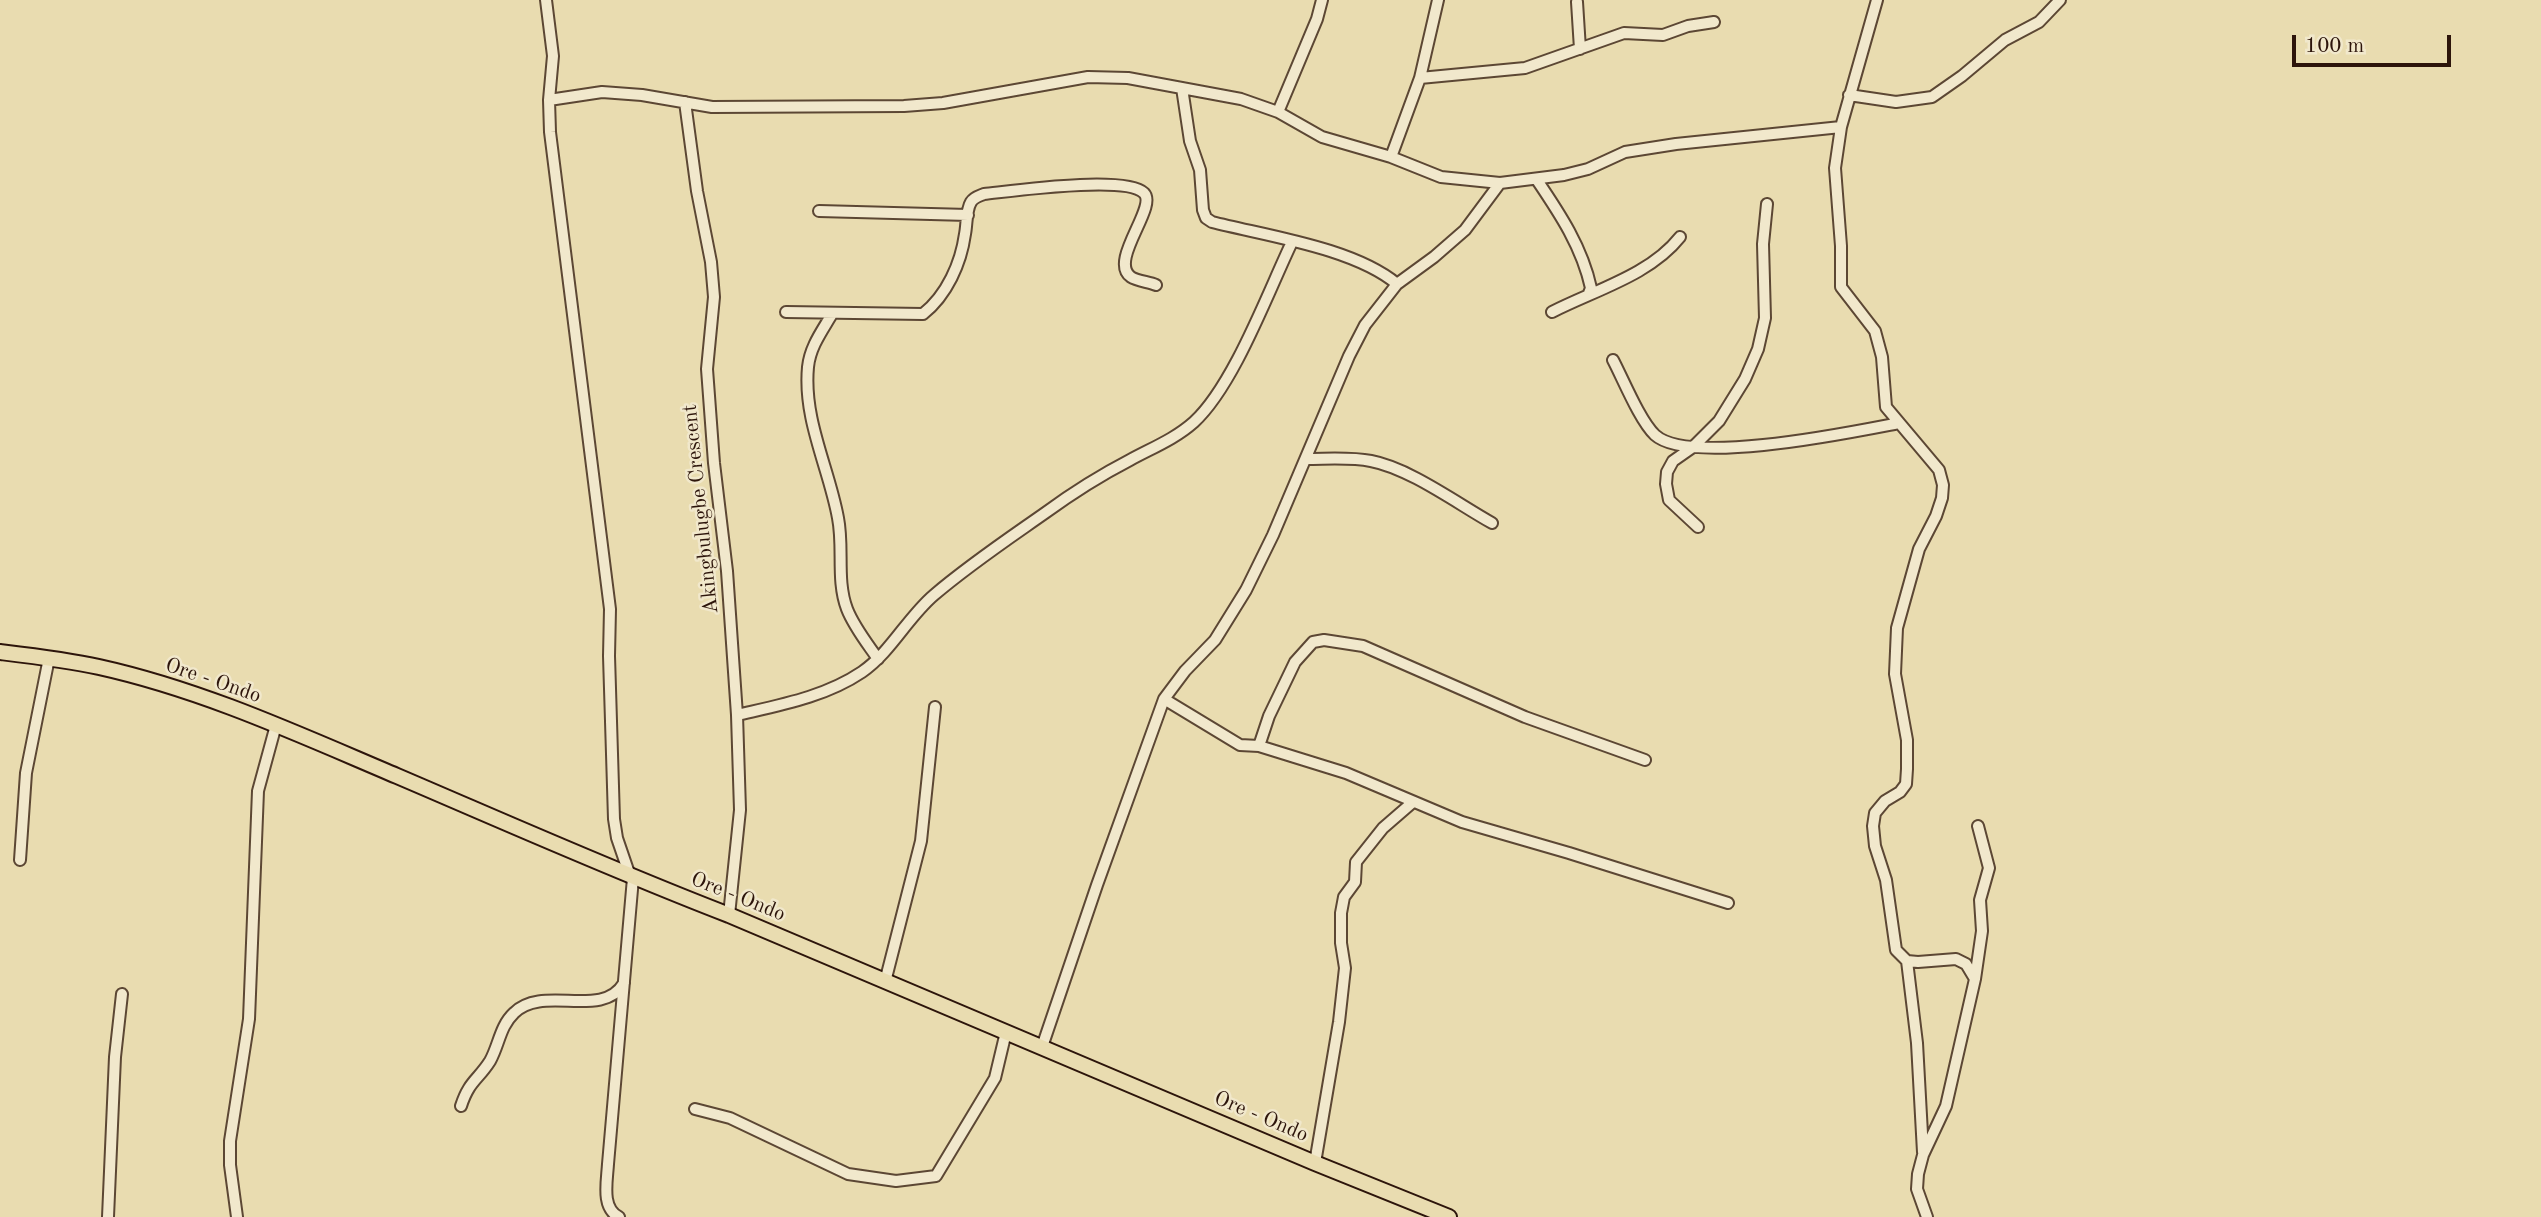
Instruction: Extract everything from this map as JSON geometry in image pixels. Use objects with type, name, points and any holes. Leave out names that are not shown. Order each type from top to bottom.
[{"type":"main road","name":"Ore - Ondo","points":[[0,652],[100,667],[171,687],[276,725],[632,877],[729,915],[1446,1216]]},
{"type":"street","points":[[546,0],[553,56],[549,100],[550,132],[610,609],[614,819],[617,838],[632,877],[608,1164],[608,1212],[619,1217]]},
{"type":"street","points":[[1278,112],[1317,19],[1322,0]]},
{"type":"street","points":[[1391,157],[1420,78],[1438,0]]},
{"type":"street","points":[[1877,0],[1849,95],[1835,168],[1841,246],[1840,287],[1875,331],[1882,356],[1886,407],[1939,470],[1943,485],[1942,498],[1919,549],[1896,628],[1895,674],[1907,740],[1906,784],[1875,813],[1875,846],[1886,880],[1896,950],[1908,961],[1955,960],[1965,964],[1975,979]]},
{"type":"street","points":[[1849,95],[1896,102],[1932,97],[2005,40],[2039,22],[2060,0]]},
{"type":"street","points":[[1577,2],[1580,49]]},
{"type":"street","points":[[1420,78],[1525,68],[1624,33],[1663,35],[1688,26],[1714,22]]},
{"type":"street","points":[[549,100],[602,92],[712,107],[904,106],[943,103],[1088,77],[1128,78],[1241,99],[1278,112],[1322,137],[1391,157],[1441,177],[1500,183],[1536,180],[1588,169],[1625,152],[1841,127]]},
{"type":"street","points":[[1182,89],[1190,141],[1200,170],[1206,218],[1212,222],[1331,252],[1387,276],[1397,284]]},
{"type":"street","name":"Akingbulugbe Crescent","points":[[685,102],[697,191],[711,262],[714,297],[707,369],[714,463],[729,595],[737,715],[740,810],[729,915]]},
{"type":"street","points":[[1536,180],[1571,233],[1588,276],[1591,288],[1589,293]]},
{"type":"street","points":[[1042,1047],[1164,699],[1214,640],[1246,590],[1307,460],[1354,345],[1365,325],[1397,284],[1465,230],[1500,183]]},
{"type":"street","points":[[786,312],[923,314],[942,292],[957,267],[973,198],[984,194],[1086,184],[1118,185],[1142,190],[1147,196],[1147,204],[1125,262],[1131,277],[1156,285]]},
{"type":"street","points":[[1698,527],[1669,500],[1667,472],[1673,461],[1693,447],[1725,412],[1745,379],[1758,349],[1765,318],[1763,244],[1767,204]]},
{"type":"street","points":[[819,211],[968,215]]},
{"type":"street","points":[[1552,312],[1637,272],[1669,251],[1680,237]]},
{"type":"street","points":[[737,715],[790,703],[829,689],[861,672],[877,659],[932,596],[961,574],[1046,511],[1128,461],[1169,441],[1195,421],[1224,380],[1247,339],[1292,242]]},
{"type":"street","points":[[832,314],[815,341],[808,365],[812,425],[838,518],[842,543],[842,588],[847,609],[877,659]]},
{"type":"street","points":[[1613,360],[1654,435],[1680,447],[1740,447],[1836,435],[1899,423]]},
{"type":"street","points":[[1307,460],[1355,459],[1375,462],[1398,470],[1492,523]]},
{"type":"street","points":[[1259,746],[1269,716],[1295,662],[1313,642],[1324,640],[1363,646],[1525,717],[1645,760]]},
{"type":"street","points":[[20,860],[26,773],[49,658]]},
{"type":"street","points":[[1164,699],[1240,745],[1259,746],[1346,773],[1462,822],[1728,903]]},
{"type":"street","points":[[885,982],[921,841],[935,707]]},
{"type":"street","points":[[237,1217],[230,1165],[230,1141],[249,1019],[258,791],[276,725]]},
{"type":"street","points":[[1315,1163],[1339,1022],[1345,968],[1341,943],[1344,897],[1355,882],[1356,862],[1384,828],[1413,802]]},
{"type":"street","points":[[1923,1155],[1946,1107],[1975,979],[1982,930],[1980,900],[1989,868],[1978,826]]},
{"type":"street","points":[[1908,961],[1917,1044],[1923,1155],[1917,1189],[1927,1217]]},
{"type":"street","points":[[461,1106],[467,1088],[489,1062],[506,1022],[515,1011],[529,1003],[545,1000],[586,1002],[598,999],[620,990],[624,983]]},
{"type":"street","points":[[108,1217],[115,1057],[122,994]]},
{"type":"street","points":[[695,1109],[730,1118],[848,1174],[896,1181],[936,1176],[995,1078],[1006,1032]]}]
